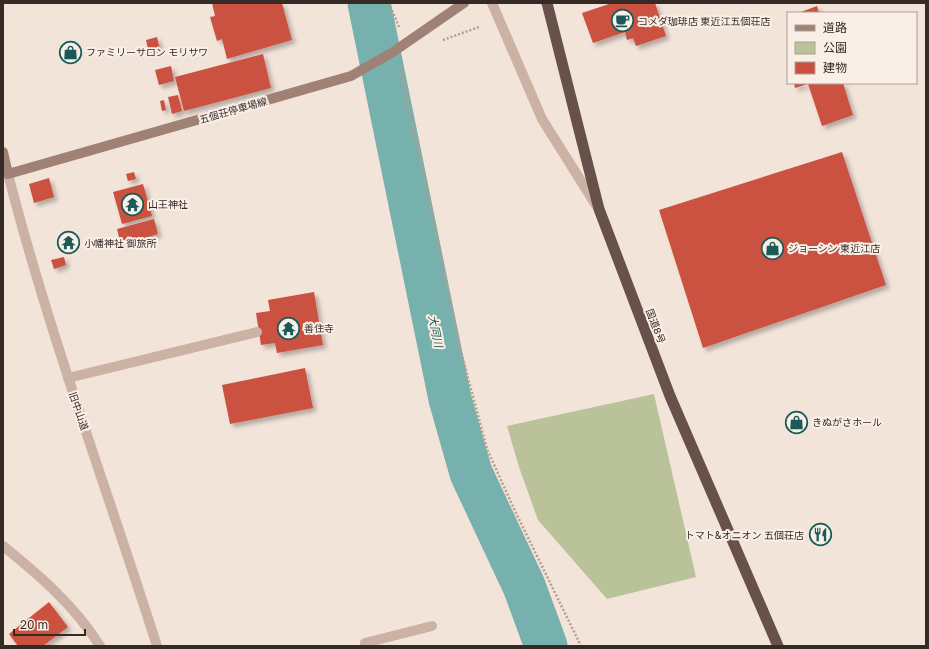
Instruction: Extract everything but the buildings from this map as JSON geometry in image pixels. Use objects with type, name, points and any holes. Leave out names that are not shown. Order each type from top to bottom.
[{"type":"highway","name":"国道8号","points":[[547,3],[599,209],[670,396],[778,646]]},
{"type":"main road","name":"五個荘停車場線","points":[[6,177],[351,76],[396,50],[464,3]]},
{"type":"main road","points":[[3,152],[6,177]]},
{"type":"street","points":[[492,3],[542,119],[599,209]]},
{"type":"street","name":"旧中山道","points":[[6,177],[68,378],[157,646]]},
{"type":"street","points":[[68,378],[257,332]]},
{"type":"street","points":[[3,546],[40,576],[86,624],[100,646]]},
{"type":"street","points":[[365,646],[365,644],[432,626]]},
{"type":"path","points":[[389,3],[400,32],[396,50],[459,344],[487,449],[581,646]]},
{"type":"green space","points":[[654,394],[696,577],[607,599],[538,520],[520,470],[507,426]]},
{"type":"waterway","name":"大同川","points":[[369,3],[450,399],[471,473],[524,586],[546,646]]},
{"type":"place","name":"コメダ珈琲店 東近江五個荘店","points":[[622,21]]},
{"type":"place","name":"ファミリーサロン モリサワ","points":[[70,52]]},
{"type":"place","name":"山王神社","points":[[132,204]]},
{"type":"place","name":"小幡神社 御旅所","points":[[68,243]]},
{"type":"place","name":"ジョーシン 東近江店","points":[[772,248]]},
{"type":"place","name":"善住寺","points":[[289,328]]},
{"type":"place","name":"きぬがさホール","points":[[797,422]]},
{"type":"place","name":"トマト&オニオン 五個荘店","points":[[820,535]]}]
